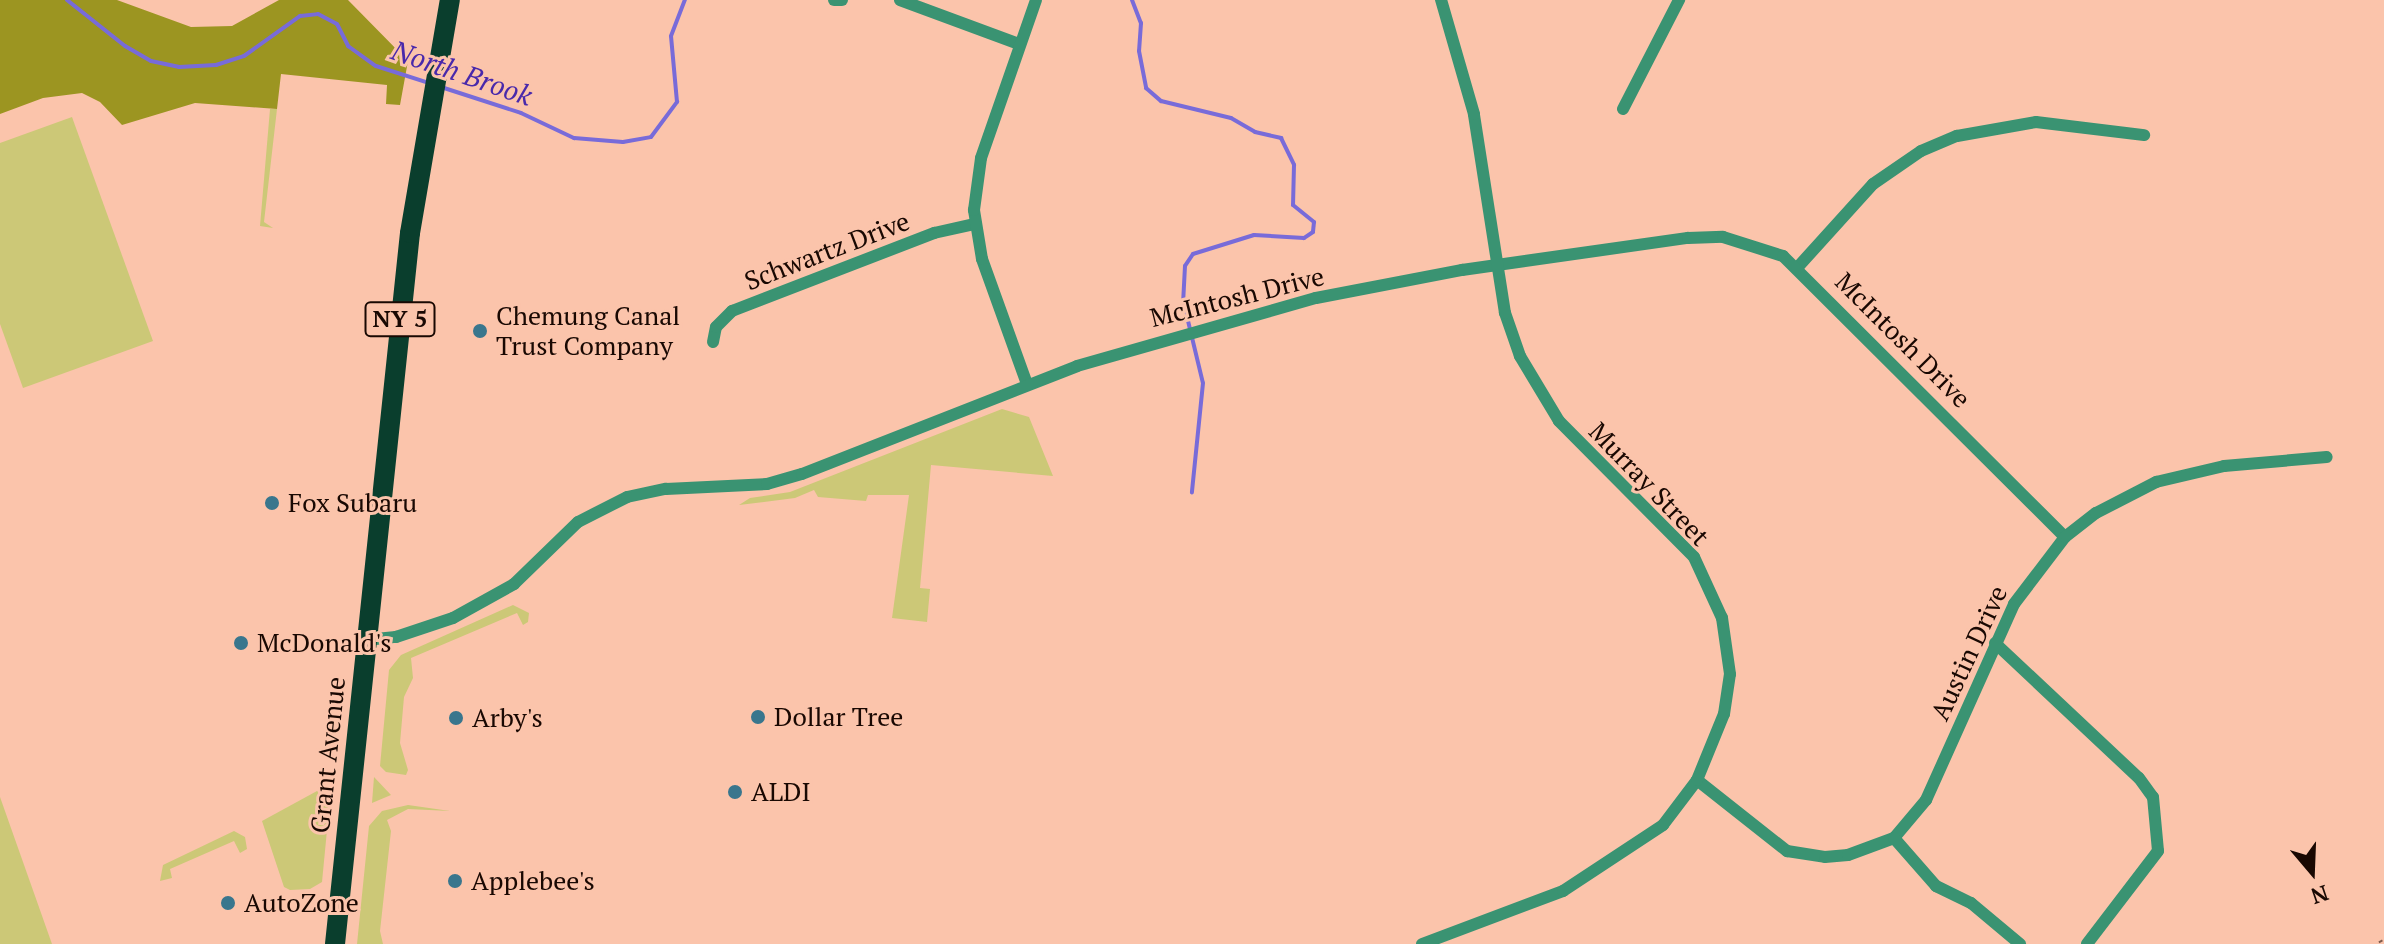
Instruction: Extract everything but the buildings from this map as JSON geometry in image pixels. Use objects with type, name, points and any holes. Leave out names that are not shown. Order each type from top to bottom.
[{"type":"highway","name":"Grant Avenue","points":[[335,944],[410,233],[450,0]]},
{"type":"street","points":[[834,0],[842,0]]},
{"type":"street","points":[[900,0],[1019,44]]},
{"type":"street","points":[[1027,384],[982,259],[975,224],[981,158],[1036,0]]},
{"type":"street","name":"Murray Street","points":[[1422,944],[1563,891],[1663,825],[1697,780],[1730,688],[1728,646],[1713,590],[1678,537],[1605,472],[1546,404],[1508,327],[1474,114],[1441,0]]},
{"type":"street","points":[[1623,109],[1679,0]]},
{"type":"street","points":[[1797,268],[1873,184],[1921,151],[1957,136],[2036,122],[2144,135]]},
{"type":"street","name":"Schwartz Drive","points":[[713,342],[716,327],[732,311],[934,233],[975,224]]},
{"type":"street","name":"McIntosh Drive","points":[[366,640],[396,637],[453,618],[514,584],[578,522],[627,497],[666,489],[767,484],[802,474],[1027,384],[1226,320],[1496,265],[1723,237],[1761,246],[1797,268],[2065,537]]},
{"type":"street","name":"Austin Drive","points":[[1697,780],[1787,851],[1848,855],[1894,838],[1926,800],[1995,643],[2029,579],[2065,537],[2096,513],[2156,482],[2224,466],[2327,457]]},
{"type":"street","points":[[1995,643],[2139,778],[2153,797],[2158,851],[2087,944]]},
{"type":"street","points":[[1894,838],[1936,886],[1971,903],[2020,944]]},
{"type":"shaded area","points":[[0,0],[117,0],[191,27],[232,26],[279,0],[348,0],[408,61],[400,105],[386,104],[387,85],[281,74],[277,109],[195,103],[122,125],[100,102],[82,93],[43,98],[0,114]]},
{"type":"shaded area","points":[[270,109],[277,109],[264,222],[273,228],[260,226]]},
{"type":"shaded area","points":[[72,117],[153,341],[23,388],[0,324],[0,143]]},
{"type":"shaded area","points":[[1002,409],[1029,417],[1053,476],[931,465],[920,588],[930,589],[927,622],[892,618],[909,495],[868,495],[866,501],[818,497],[814,490],[795,498],[739,505],[750,498],[790,492]]},
{"type":"shaded area","points":[[513,605],[529,613],[528,622],[523,625],[517,613],[411,658],[413,678],[404,697],[400,743],[408,770],[406,775],[386,772],[380,766],[389,670],[401,655]]},
{"type":"shaded area","points":[[374,777],[391,795],[372,803]]},
{"type":"shaded area","points":[[317,791],[330,799],[322,882],[310,889],[290,890],[284,887],[262,821]]},
{"type":"shaded area","points":[[0,797],[52,944],[0,944]]},
{"type":"shaded area","points":[[408,805],[450,811],[408,809],[387,820],[391,831],[380,931],[383,944],[357,944],[369,826],[382,811]]},
{"type":"shaded area","points":[[234,831],[245,837],[247,849],[240,853],[234,841],[170,869],[172,878],[160,881],[163,865]]},
{"type":"waterway","name":"North Brook","points":[[67,0],[125,46],[151,61],[179,67],[216,65],[244,56],[300,16],[318,14],[337,24],[348,46],[376,66],[429,83]]},
{"type":"waterway","name":"North Brook","points":[[441,87],[521,113],[574,138],[623,142],[651,137],[677,102],[671,36],[685,0]]},
{"type":"waterway","name":"North Brook","points":[[1132,0],[1141,23],[1139,51],[1146,88],[1161,101],[1231,118],[1255,132],[1281,138],[1294,165],[1293,205],[1314,222],[1313,232],[1304,238],[1254,235],[1193,254],[1185,266],[1183,300],[1203,383],[1192,492]]},
{"type":"railway","points":[[2380,944],[2384,942]]},
{"type":"place","name":"Chemung Canal Trust Company","points":[[480,331]]},
{"type":"place","name":"Fox Subaru","points":[[272,503]]},
{"type":"place","name":"McDonald's","points":[[241,643]]},
{"type":"place","name":"Dollar Tree","points":[[758,717]]},
{"type":"place","name":"Arby's","points":[[456,718]]},
{"type":"place","name":"ALDI","points":[[735,792]]},
{"type":"place","name":"Applebee's","points":[[455,881]]},
{"type":"place","name":"AutoZone","points":[[228,903]]}]
